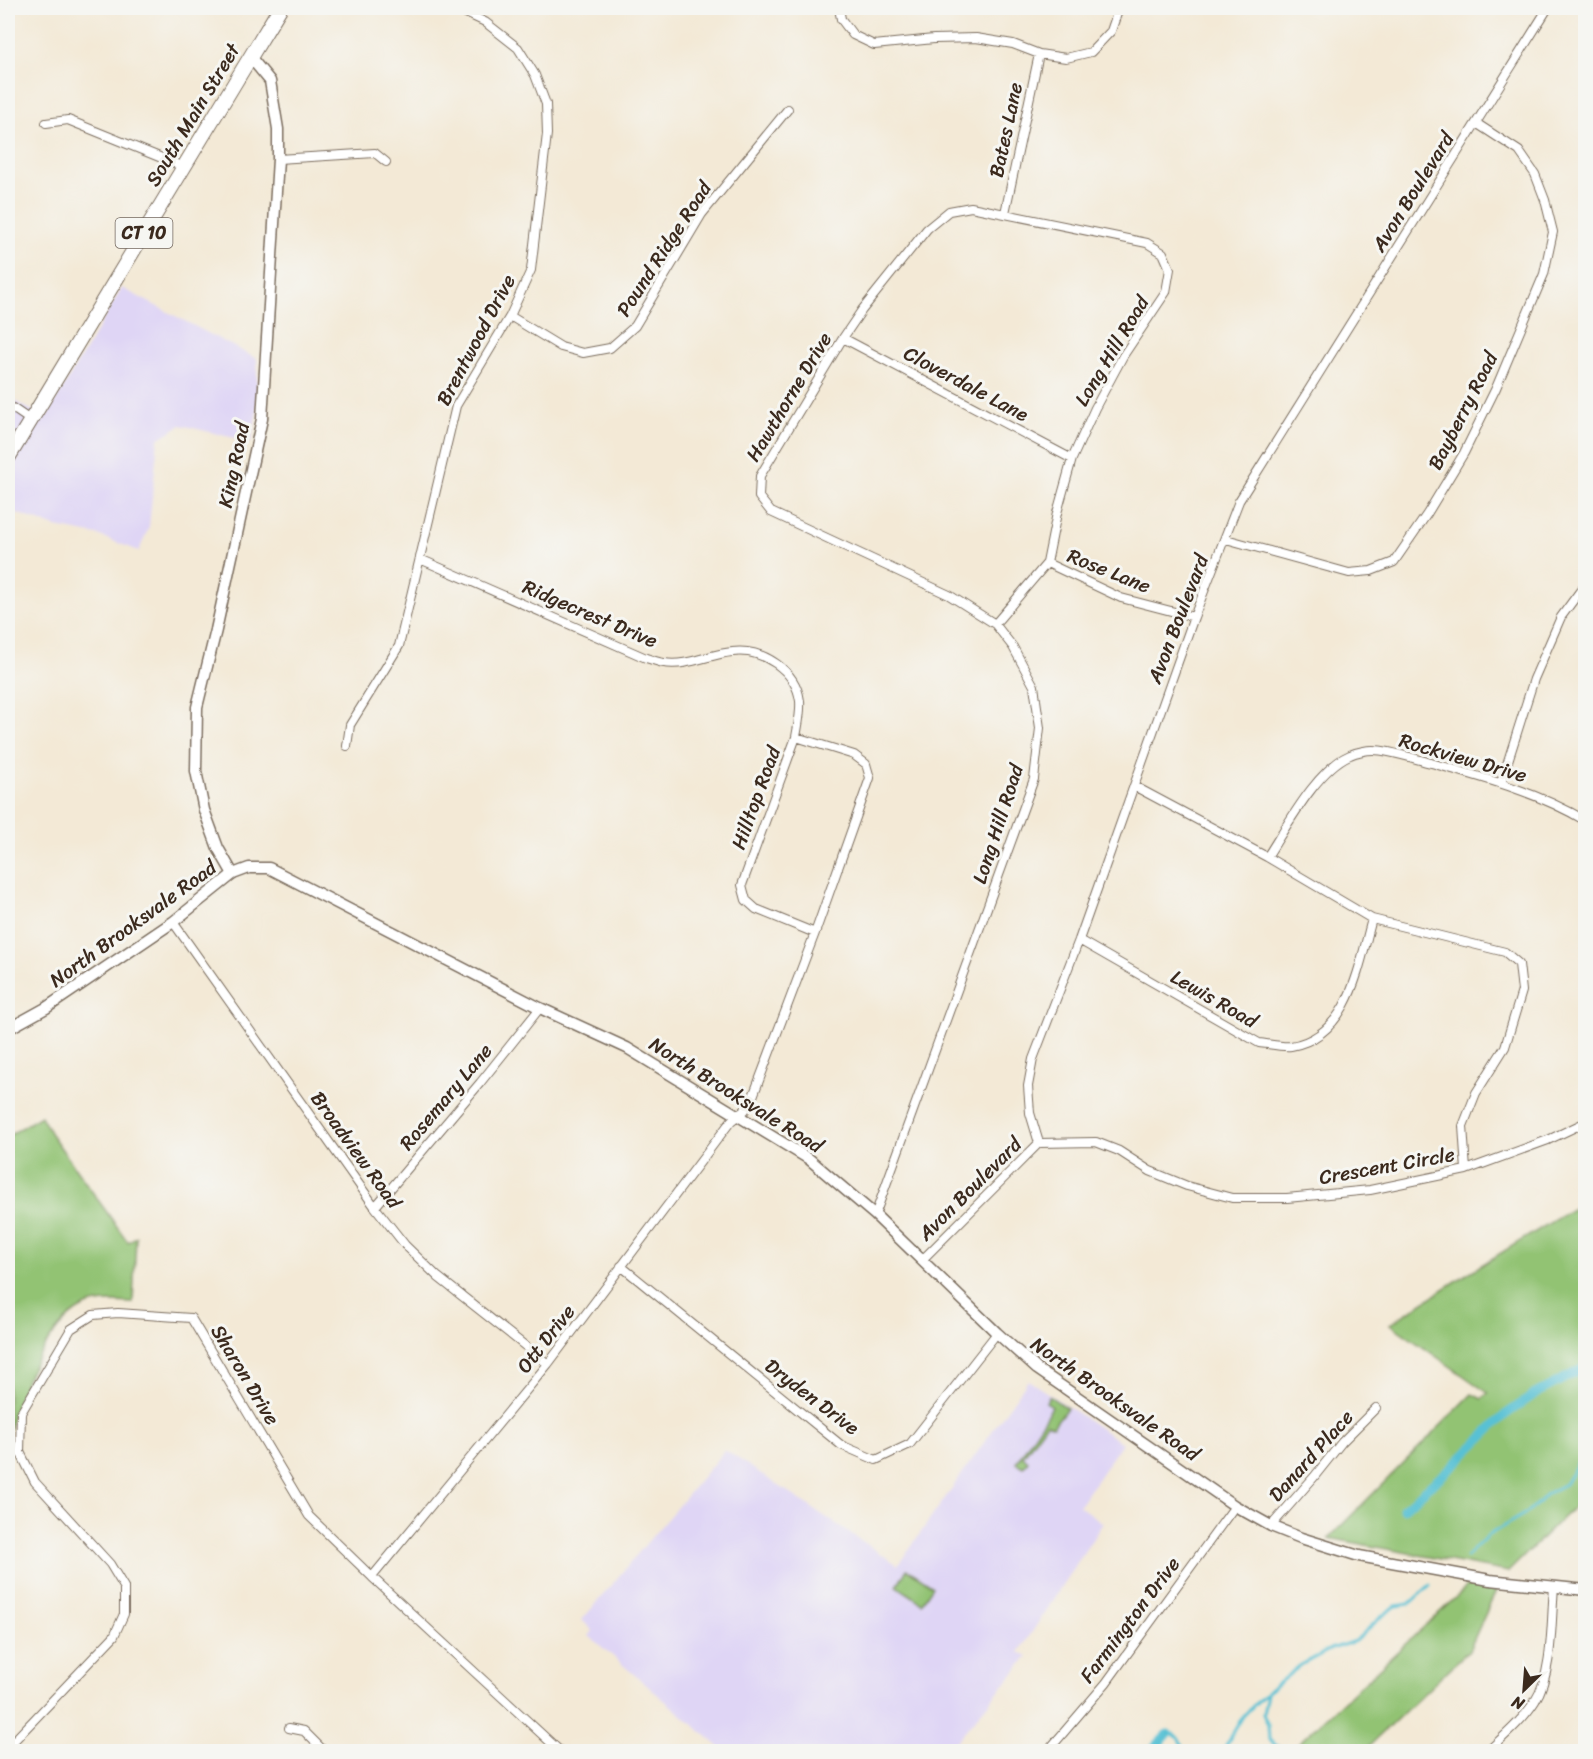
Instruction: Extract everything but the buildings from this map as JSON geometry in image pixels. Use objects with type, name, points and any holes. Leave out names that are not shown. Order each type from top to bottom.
[{"type":"highway","name":"South Main Street","points":[[8,458],[280,8]]},
{"type":"main road","name":"King Road","points":[[233,874],[218,848],[204,810],[196,771],[197,707],[262,419],[278,129],[270,81],[250,58]]},
{"type":"main road","name":"North Brooksvale Road","points":[[8,1029],[46,1008],[173,922],[233,874],[249,868],[269,868],[540,1008],[627,1048],[809,1159],[875,1215],[997,1334],[1037,1369],[1235,1506],[1271,1526],[1359,1556],[1490,1580],[1586,1590]]},
{"type":"street","name":"Brentwood Drive","points":[[347,746],[350,725],[399,646],[456,406],[510,316],[531,270],[547,134],[546,104],[536,75],[518,48],[485,22],[455,8]]},
{"type":"street","points":[[839,8],[841,19],[853,34],[874,45],[934,39],[976,38],[1013,44],[1039,54],[1066,58],[1091,52],[1111,31],[1119,8]]},
{"type":"street","name":"Avon Boulevard","points":[[922,1260],[1039,1143],[1030,1113],[1028,1086],[1033,1059],[1079,940],[1194,617],[1239,501],[1548,8]]},
{"type":"street","name":"Bates Lane","points":[[1005,213],[1039,54]]},
{"type":"street","name":"Pound Ridge Road","points":[[510,316],[561,347],[583,353],[610,348],[635,326],[702,214],[788,109]]},
{"type":"street","points":[[46,123],[68,120],[184,167]]},
{"type":"street","name":"Bayberry Road","points":[[1226,538],[1349,573],[1371,571],[1394,562],[1427,514],[1464,453],[1496,388],[1544,274],[1552,232],[1545,200],[1535,174],[1519,151],[1476,123]]},
{"type":"street","points":[[278,159],[375,153],[386,162]]},
{"type":"street","name":"Hawthorne Drive","points":[[995,624],[950,595],[771,512],[759,497],[760,476],[843,338],[862,310],[927,229],[949,211],[971,207],[1005,213]]},
{"type":"street","name":"Long Hill Road","points":[[875,1215],[1034,779],[1040,728],[1034,686],[1013,647],[995,624],[1047,563],[1057,513],[1072,459],[1095,408],[1123,356],[1166,292],[1170,269],[1163,253],[1147,243],[1005,213]]},
{"type":"street","name":"Cloverdale Lane","points":[[843,338],[1072,459]]},
{"type":"street","points":[[8,405],[30,420]]},
{"type":"street","name":"Ridgecrest Drive","points":[[420,559],[646,658],[666,663],[684,662],[733,651],[751,651],[768,658],[783,668],[794,682],[800,700],[800,719],[796,737]]},
{"type":"street","name":"Rose Lane","points":[[1047,563],[1121,598],[1194,617]]},
{"type":"street","points":[[1501,783],[1534,679],[1561,617],[1586,582]]},
{"type":"street","name":"Hilltop Road","points":[[738,1115],[745,1110],[752,1099],[815,933],[870,778],[866,764],[854,755],[796,737],[742,885],[746,900],[756,909],[815,933]]},
{"type":"street","name":"Rockview Drive","points":[[1267,857],[1311,789],[1328,771],[1350,755],[1373,750],[1405,756],[1501,783],[1565,808],[1586,821]]},
{"type":"street","name":"Crescent Circle","points":[[1039,1143],[1096,1142],[1119,1151],[1150,1171],[1187,1186],[1232,1198],[1287,1198],[1370,1190],[1466,1170],[1463,1126],[1476,1093],[1505,1047],[1522,991],[1519,964],[1505,952],[1372,919],[1267,857],[1134,786]]},
{"type":"street","name":"Lewis Road","points":[[1079,940],[1259,1043],[1291,1046],[1319,1036],[1339,1015],[1352,988],[1372,919]]},
{"type":"street","name":"Broadview Road","points":[[173,922],[375,1207],[405,1245],[438,1278],[548,1364]]},
{"type":"street","name":"Rosemary Lane","points":[[375,1207],[540,1008]]},
{"type":"street","name":"Ott Drive","points":[[372,1577],[548,1364],[731,1121],[738,1115]]},
{"type":"street","points":[[1466,1170],[1548,1140],[1586,1122]]},
{"type":"street","name":"Dryden Drive","points":[[621,1266],[841,1445],[876,1460],[910,1444],[997,1334]]},
{"type":"street","name":"Sharon Drive","points":[[9,1741],[114,1636],[124,1614],[124,1587],[110,1564],[35,1482],[20,1452],[21,1413],[71,1329],[93,1315],[118,1313],[191,1318],[309,1516],[561,1752]]},
{"type":"street","name":"Danard Place","points":[[1271,1526],[1342,1442],[1376,1408]]},
{"type":"street","name":"Farmington Drive","points":[[1047,1752],[1106,1683],[1235,1506]]},
{"type":"street","points":[[1487,1752],[1526,1714],[1544,1683],[1548,1663],[1554,1587]]},
{"type":"street","points":[[289,1728],[304,1731],[325,1752]]},
{"type":"shaded area","points":[[122,288],[257,359],[257,411],[251,442],[181,425],[158,439],[149,527],[139,551],[97,535],[56,527],[8,510],[8,394],[21,405],[46,417]]},
{"type":"shaded area","points":[[1028,1380],[1122,1443],[1079,1506],[1103,1523],[1019,1652],[1028,1656],[948,1751],[724,1751],[589,1636],[593,1631],[582,1620],[725,1450],[898,1565]]},
{"type":"green space","points":[[41,1116],[51,1134],[128,1242],[136,1237],[133,1303],[94,1304],[70,1316],[46,1344],[26,1380],[18,1399],[10,1430],[8,1430],[8,1136]]},
{"type":"green space","points":[[1585,1201],[1585,1496],[1508,1572],[1329,1538],[1472,1394],[1482,1399],[1488,1393],[1390,1324]]},
{"type":"green space","points":[[1049,1396],[1067,1408],[1053,1426],[1047,1423],[1023,1456],[1028,1461],[1023,1467],[1016,1463],[1049,1413],[1052,1406],[1046,1402]]},
{"type":"green space","points":[[907,1569],[933,1586],[922,1603],[897,1586]]},
{"type":"green space","points":[[1468,1586],[1496,1591],[1469,1650],[1364,1751],[1290,1751]]},
{"type":"waterway","points":[[1403,1509],[1452,1467],[1505,1415],[1535,1394],[1586,1367]]},
{"type":"waterway","points":[[1466,1557],[1487,1536],[1531,1510],[1546,1494],[1565,1484],[1586,1450]]},
{"type":"waterway","points":[[1222,1752],[1243,1716],[1267,1692],[1301,1665],[1331,1649],[1355,1641],[1381,1617],[1396,1606],[1409,1604],[1430,1585]]},
{"type":"waterway","points":[[1267,1694],[1263,1714],[1268,1725],[1269,1740],[1279,1748],[1278,1752]]},
{"type":"waterway","points":[[1168,1734],[1174,1734],[1186,1752]]},
{"type":"waterway","points":[[1150,1752],[1168,1734]]}]
